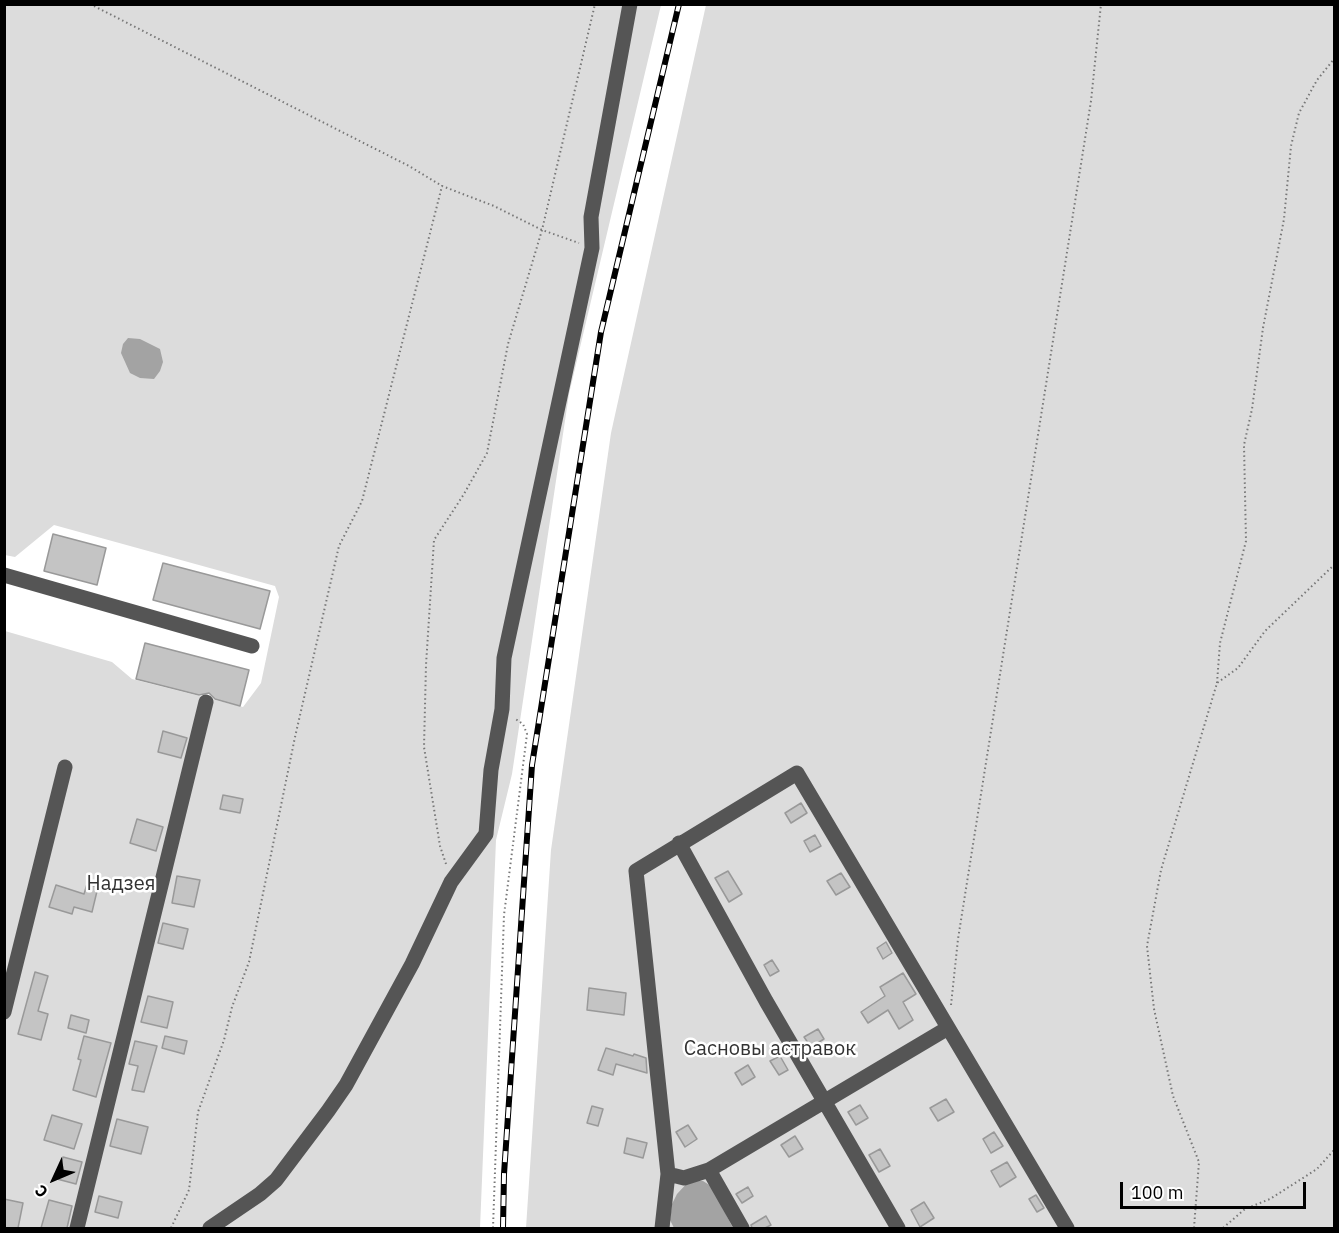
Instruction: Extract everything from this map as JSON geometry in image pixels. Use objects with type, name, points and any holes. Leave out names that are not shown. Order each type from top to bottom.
[{"type":"street","points":[[210,1228],[260,1194],[276,1180],[328,1111],[346,1085],[412,963],[451,882],[486,834],[491,770],[502,709],[504,658],[592,248],[591,217],[630,4]]},
{"type":"street","points":[[4,574],[252,646]]},
{"type":"street","points":[[77,1228],[206,702]]},
{"type":"street","points":[[4,1012],[65,767]]},
{"type":"street","points":[[662,1228],[668,1174],[636,871],[797,773],[1067,1228]]},
{"type":"street","points":[[679,843],[766,1001],[898,1228]]},
{"type":"street","points":[[668,1174],[684,1178],[709,1170],[948,1028]]},
{"type":"street","points":[[709,1170],[742,1228]]},
{"type":"path","points":[[90,4],[409,166],[442,186],[494,206],[542,230],[592,248]]},
{"type":"path","points":[[451,882],[440,846],[424,747],[426,665],[434,540],[487,453],[508,344],[542,230],[595,4]]},
{"type":"path","points":[[951,1006],[960,927],[1091,100],[1101,4]]},
{"type":"path","points":[[1194,1228],[1199,1162],[1173,1096],[1154,1009],[1147,946],[1161,870],[1217,683],[1220,644],[1246,541],[1244,445],[1284,219],[1291,146],[1299,113],[1317,80],[1335,59]]},
{"type":"path","points":[[171,1228],[189,1190],[198,1112],[225,1040],[232,1007],[249,962],[295,737],[339,546],[362,501],[442,186]]},
{"type":"path","points":[[1217,683],[1238,668],[1265,631],[1335,565]]},
{"type":"path","points":[[493,1228],[504,915],[527,734],[523,724],[502,709]]},
{"type":"path","points":[[1223,1228],[1245,1209],[1270,1199],[1317,1169],[1335,1150]]},
{"type":"green space","name":"Надзея","points":[[5,5],[661,5],[569,394],[512,774],[496,840],[480,1228],[5,1228],[5,631],[112,662],[132,679],[243,707],[261,683],[279,597],[275,586],[54,525],[15,557],[5,555]]},
{"type":"green space","name":"Сасновы астравок","points":[[706,5],[1334,5],[1334,1228],[526,1228],[551,850],[611,433]]},
{"type":"shaded area","points":[[128,338],[140,339],[160,349],[163,362],[154,379],[140,378],[130,373],[121,353],[123,344]]},
{"type":"shaded area","points":[[690,1180],[703,1181],[711,1186],[733,1228],[674,1228],[670,1220],[672,1204],[677,1194]]},
{"type":"building","points":[[53,534],[106,548],[97,585],[44,571]]},
{"type":"building","points":[[163,563],[270,591],[260,629],[153,600]]},
{"type":"building","points":[[145,643],[249,670],[240,706],[215,699],[209,693],[199,695],[136,679]]},
{"type":"building","points":[[163,731],[187,738],[181,758],[158,752]]},
{"type":"building","points":[[223,795],[243,799],[240,813],[220,809]]},
{"type":"building","points":[[801,803],[807,813],[791,823],[785,813]]},
{"type":"building","points":[[137,819],[163,827],[156,851],[130,843]]},
{"type":"building","points":[[815,835],[821,846],[810,852],[804,841]]},
{"type":"building","points":[[728,871],[742,894],[729,902],[715,878]]},
{"type":"building","points":[[841,873],[850,887],[836,895],[827,881]]},
{"type":"building","points":[[177,876],[200,880],[194,907],[172,903]]},
{"type":"building","points":[[87,884],[98,887],[92,912],[74,907],[72,914],[49,907],[56,885],[84,894]]},
{"type":"building","points":[[163,923],[188,929],[183,949],[158,943]]},
{"type":"building","points":[[886,942],[892,953],[883,959],[877,948]]},
{"type":"building","points":[[772,960],[779,971],[770,976],[764,965]]},
{"type":"building","points":[[35,972],[48,976],[38,1011],[48,1014],[41,1040],[18,1034]]},
{"type":"building","points":[[903,973],[916,994],[903,1002],[913,1020],[899,1029],[888,1010],[868,1023],[861,1012],[885,996],[880,987]]},
{"type":"building","points":[[589,988],[626,993],[624,1015],[587,1010]]},
{"type":"building","points":[[148,996],[173,1002],[167,1028],[141,1022]]},
{"type":"building","points":[[71,1015],[89,1020],[86,1033],[68,1028]]},
{"type":"building","points":[[818,1029],[824,1039],[811,1047],[804,1037]]},
{"type":"building","points":[[84,1036],[111,1043],[96,1097],[73,1090],[81,1060],[78,1059]]},
{"type":"building","points":[[165,1036],[187,1041],[184,1054],[162,1048]]},
{"type":"building","points":[[135,1041],[157,1046],[144,1092],[132,1090],[138,1066],[129,1064]]},
{"type":"building","points":[[606,1048],[646,1058],[647,1073],[616,1064],[613,1075],[598,1070]]},
{"type":"building","points":[[780,1056],[788,1070],[779,1075],[770,1061]]},
{"type":"building","points":[[748,1065],[755,1077],[742,1085],[735,1073]]},
{"type":"building","points":[[946,1099],[954,1112],[938,1121],[930,1108]]},
{"type":"building","points":[[860,1105],[868,1118],[856,1125],[848,1112]]},
{"type":"building","points":[[592,1106],[603,1109],[598,1126],[587,1123]]},
{"type":"building","points":[[52,1115],[82,1124],[74,1149],[44,1140]]},
{"type":"building","points":[[117,1119],[148,1127],[141,1154],[110,1146]]},
{"type":"building","points":[[688,1125],[697,1139],[685,1147],[676,1132]]},
{"type":"building","points":[[994,1132],[1003,1146],[991,1153],[983,1139]]},
{"type":"building","points":[[795,1136],[803,1149],[789,1157],[781,1145]]},
{"type":"building","points":[[627,1138],[647,1143],[643,1158],[624,1153]]},
{"type":"building","points":[[880,1149],[890,1166],[879,1172],[869,1155]]},
{"type":"building","points":[[63,1157],[82,1162],[76,1184],[57,1179]]},
{"type":"building","points":[[1007,1162],[1016,1177],[1000,1187],[991,1171]]},
{"type":"building","points":[[748,1187],[753,1196],[742,1203],[736,1194]]},
{"type":"building","points":[[1036,1195],[1044,1208],[1037,1212],[1029,1199]]},
{"type":"building","points":[[99,1196],[122,1202],[118,1218],[95,1212]]},
{"type":"building","points":[[4,1199],[23,1203],[18,1228],[4,1228]]},
{"type":"building","points":[[49,1200],[72,1206],[67,1228],[41,1228]]},
{"type":"building","points":[[924,1202],[934,1218],[920,1227],[911,1210]]},
{"type":"building","points":[[766,1216],[771,1225],[765,1228],[752,1228],[751,1225]]},
{"type":"railway","points":[[503,1228],[504,1174],[532,765],[601,332],[679,4]]}]
